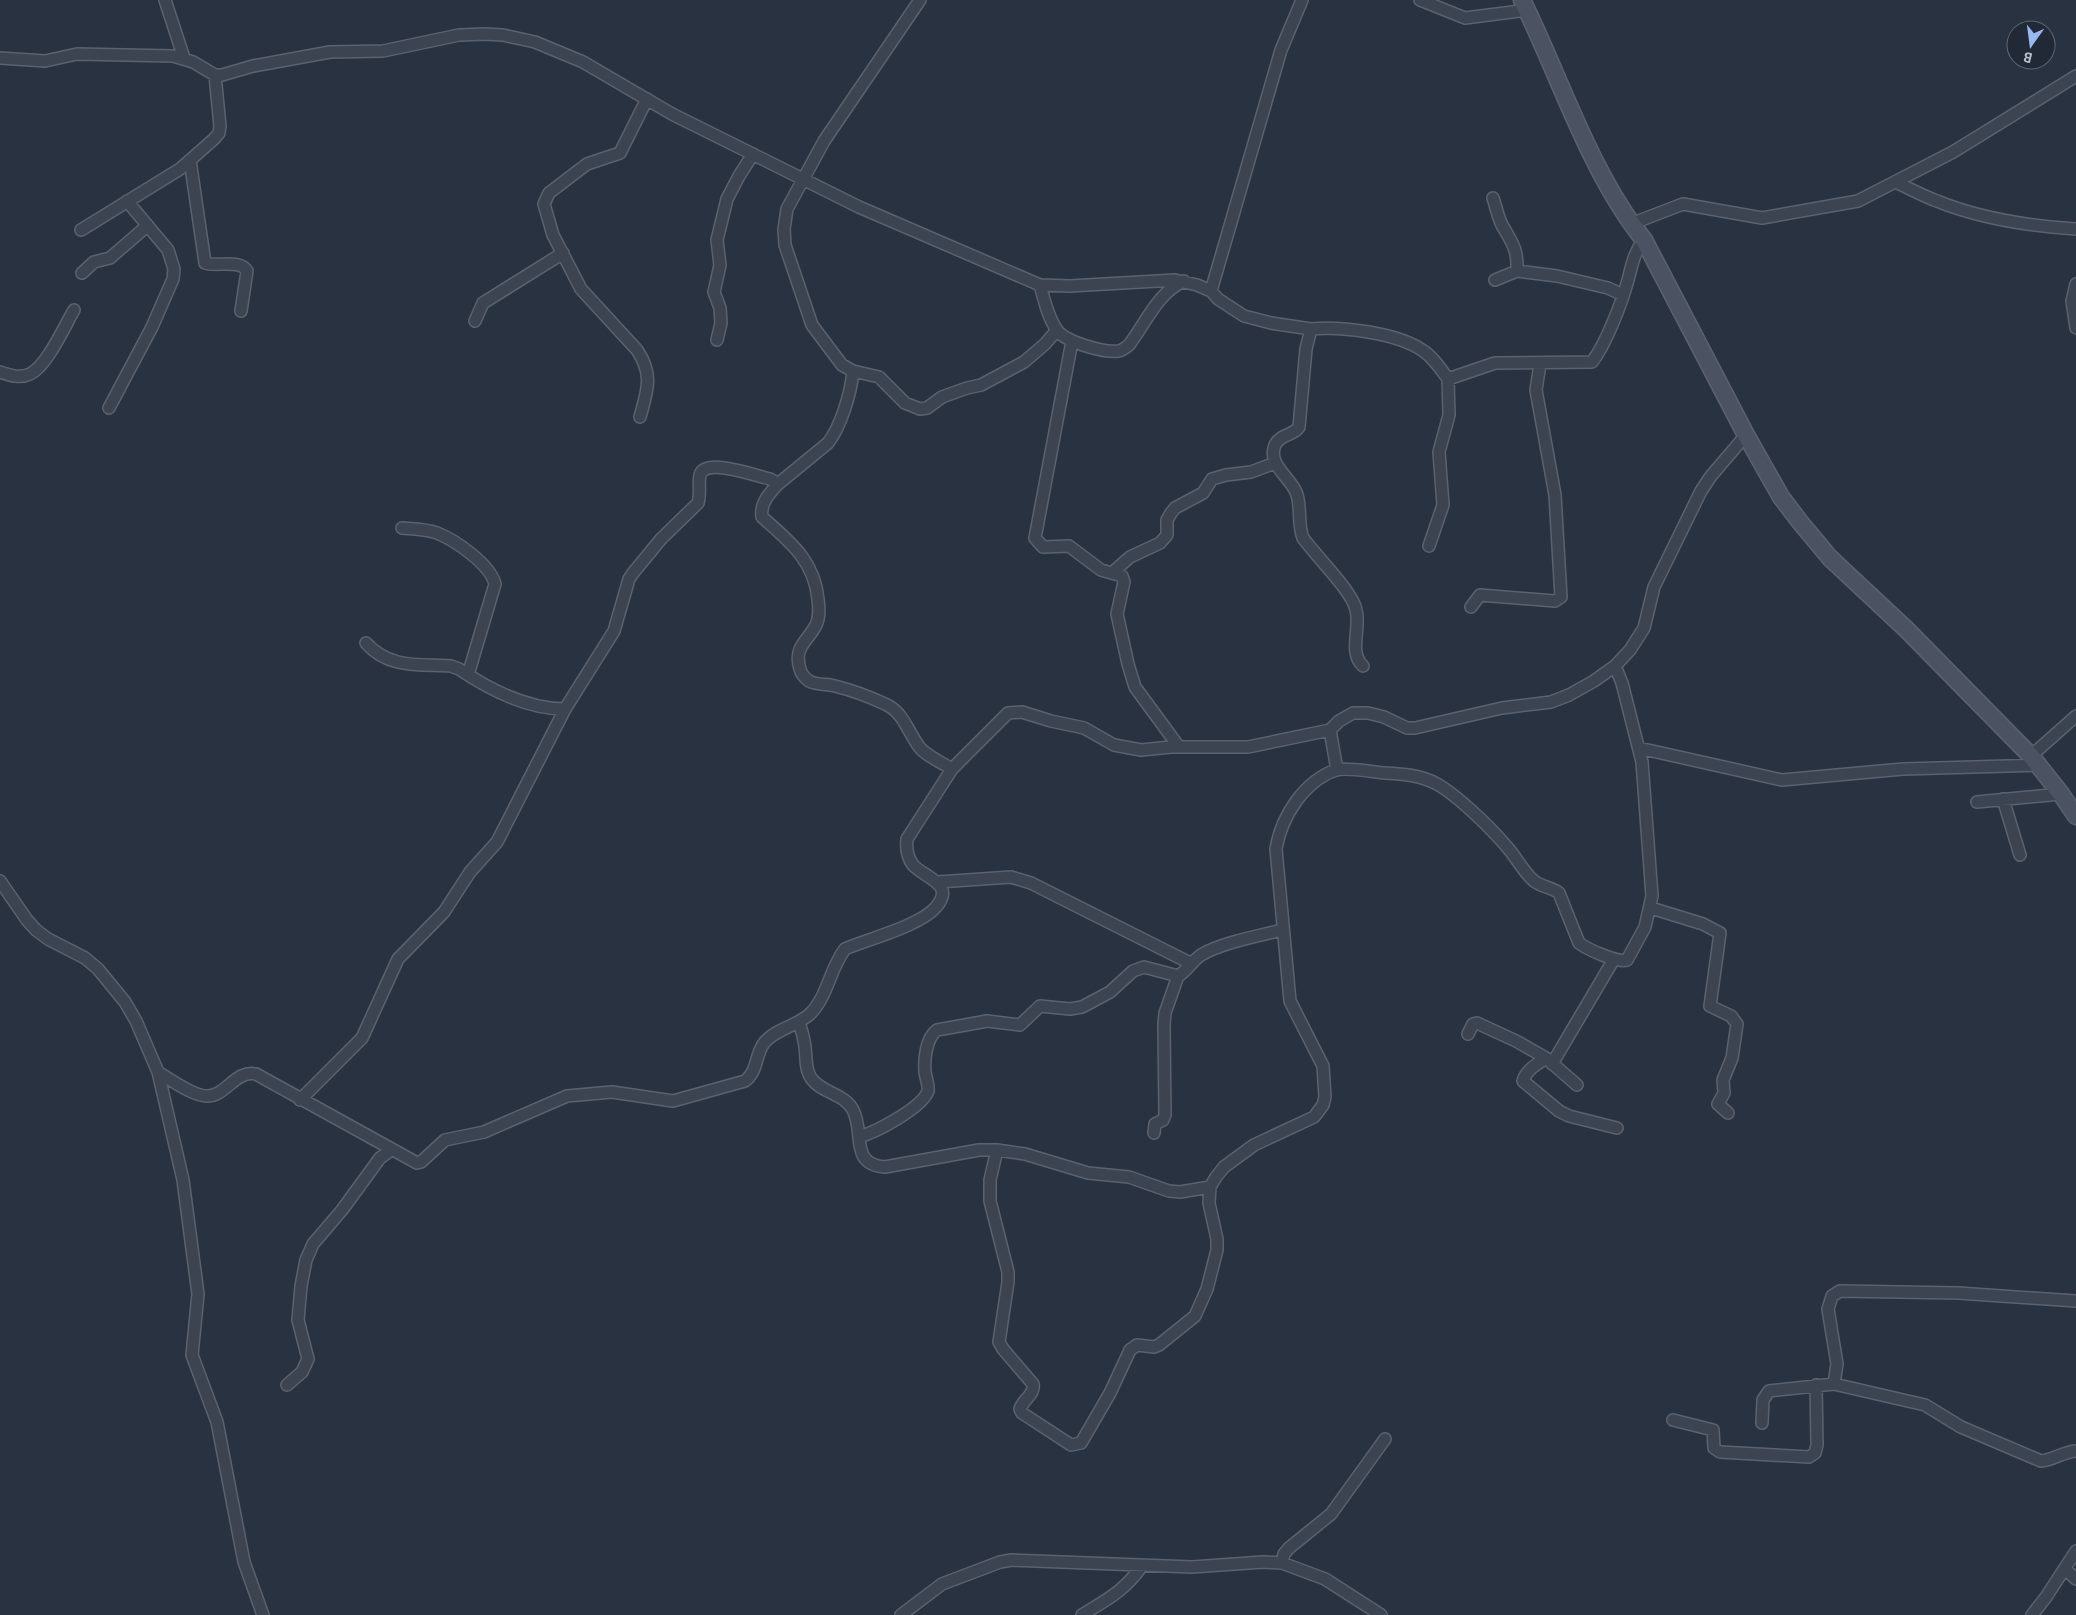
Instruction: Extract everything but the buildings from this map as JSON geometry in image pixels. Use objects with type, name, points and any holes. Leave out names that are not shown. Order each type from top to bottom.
[{"type":"street","points":[[165,0],[184,58]]},
{"type":"street","points":[[920,0],[824,141],[787,209],[784,229],[785,245],[812,325],[842,365],[853,371],[879,377],[905,403],[920,410],[927,408],[942,397],[967,388],[981,386],[1024,362],[1045,344],[1057,330]]},
{"type":"street","points":[[1211,291],[1280,50],[1302,0]]},
{"type":"street","points":[[1420,0],[1465,18],[1525,5],[1593,156],[1631,224],[1644,240],[1746,435],[1781,496],[1813,539],[1830,558],[1919,642],[2035,760],[2076,816]]},
{"type":"street","points":[[0,58],[45,61],[77,54],[173,56],[184,58],[215,75],[330,52],[383,51],[460,35],[503,35],[534,42],[583,62],[647,99],[802,180],[859,207],[1040,285],[1070,286],[1144,280],[1184,281],[1197,284],[1211,291],[1218,299],[1244,316],[1271,323],[1311,329],[1326,327],[1355,330],[1404,342],[1423,350],[1448,379],[1450,415],[1439,452],[1443,505],[1429,546]]},
{"type":"street","points":[[81,230],[180,169],[220,133],[220,115],[215,75]]},
{"type":"street","points":[[1631,224],[1682,204],[1762,218],[1858,201],[1953,152],[2076,76]]},
{"type":"street","points":[[640,417],[648,391],[649,375],[644,361],[638,350],[581,289],[553,235],[544,204],[546,198],[554,190],[587,164],[620,153],[647,99]]},
{"type":"street","points":[[717,340],[721,323],[720,308],[714,292],[720,265],[717,240],[727,199],[753,154]]},
{"type":"street","points":[[190,160],[205,263],[211,265],[240,265],[245,267],[247,271],[240,310]]},
{"type":"street","points":[[1895,182],[1937,202],[1978,215],[2008,221],[2076,229]]},
{"type":"street","points":[[1493,198],[1503,226],[1510,235],[1514,245],[1517,271]]},
{"type":"street","points":[[109,408],[152,327],[173,278],[174,269],[168,250],[127,201]]},
{"type":"street","points":[[82,273],[94,262],[110,258],[147,226]]},
{"type":"street","points":[[1448,379],[1495,363],[1592,362],[1623,295],[1635,253],[1644,240]]},
{"type":"street","points":[[475,320],[483,303],[563,253]]},
{"type":"street","points":[[1495,280],[1517,271],[1557,276],[1608,288],[1623,295]]},
{"type":"street","points":[[1040,285],[1045,304],[1057,330],[1072,342],[1113,351],[1122,351],[1129,346],[1162,297],[1172,286],[1184,281]]},
{"type":"street","points":[[2076,284],[2072,301],[2076,328]]},
{"type":"street","points":[[0,372],[19,376],[32,373],[44,361],[74,310]]},
{"type":"street","points":[[1311,329],[1306,349],[1299,427],[1296,431],[1279,439],[1275,444],[1275,462],[1296,493],[1300,531],[1303,538],[1349,596],[1356,608],[1358,623],[1355,653],[1356,659],[1363,666]]},
{"type":"street","points":[[1072,342],[1035,538],[1044,547],[1069,546],[1101,570],[1122,576],[1124,582],[1117,614],[1126,658],[1136,687],[1179,747]]},
{"type":"street","points":[[1472,608],[1480,595],[1555,602],[1561,597],[1555,495],[1536,390],[1540,364]]},
{"type":"street","points":[[853,371],[852,384],[834,435],[828,443],[778,484],[761,509],[762,517],[792,544],[806,560],[816,583],[819,614],[816,627],[803,642],[799,650],[799,668],[802,674],[812,682],[836,686],[893,708],[901,716],[919,747],[952,768]]},
{"type":"street","points":[[158,1072],[197,1094],[208,1096],[217,1094],[242,1075],[249,1072],[256,1074],[411,1161],[421,1162],[445,1140],[484,1132],[566,1096],[612,1092],[674,1101],[745,1081],[751,1076],[764,1042],[810,1014],[845,949],[896,930],[929,914],[940,902],[942,888],[938,882],[914,865],[906,849],[907,839],[952,768],[1002,716],[1014,711],[1084,728],[1114,745],[1141,750],[1179,747],[1248,747],[1330,730],[1339,721],[1352,713],[1368,713],[1384,717],[1407,728],[1415,728],[1502,708],[1551,702],[1594,682],[1630,650],[1644,628],[1654,587],[1701,491],[1711,476],[1746,435]]},
{"type":"street","points":[[1113,572],[1130,557],[1160,543],[1167,535],[1167,520],[1170,513],[1175,508],[1196,498],[1212,479],[1251,472],[1275,462]]},
{"type":"street","points":[[300,1100],[362,1038],[398,959],[444,912],[470,872],[497,842],[565,709],[614,631],[629,579],[661,539],[698,503],[701,496],[700,475],[704,469],[716,466],[770,479],[778,484]]},
{"type":"street","points":[[402,528],[421,529],[438,533],[451,540],[470,553],[493,577],[495,584],[468,675]]},
{"type":"street","points":[[366,643],[385,659],[402,664],[451,666],[502,694],[548,708],[565,709]]},
{"type":"street","points":[[997,1150],[990,1180],[990,1201],[1008,1272],[1000,1342],[1002,1349],[1033,1384],[1032,1393],[1021,1405],[1022,1413],[1071,1445],[1081,1444],[1133,1347],[1159,1345],[1191,1320],[1198,1311],[1207,1289],[1217,1250],[1217,1239],[1209,1203],[1210,1187],[1216,1177],[1224,1167],[1248,1149],[1314,1117],[1323,1105],[1325,1097],[1323,1066],[1290,1001],[1282,930],[1276,848],[1278,837],[1292,807],[1304,792],[1320,779],[1337,770],[1410,775],[1423,778],[1449,792],[1507,846],[1535,882],[1560,894],[1579,943],[1623,962],[1645,927],[1651,908],[1652,896],[1642,762],[1622,683],[1614,666]]},
{"type":"street","points":[[1638,748],[1782,780],[2035,760],[2076,716]]},
{"type":"street","points":[[1330,730],[1337,770]]},
{"type":"street","points":[[1977,802],[2061,794]]},
{"type":"street","points":[[2003,799],[2020,855]]},
{"type":"street","points":[[938,882],[1011,877],[1031,883],[1190,963]]},
{"type":"street","points":[[0,880],[36,930],[85,958],[98,969],[125,1002],[132,1014],[158,1072],[183,1180],[196,1285],[198,1305],[192,1355],[218,1422],[244,1562],[263,1615]]},
{"type":"street","points":[[1651,908],[1703,924],[1720,934],[1710,1006],[1732,1016],[1737,1024],[1732,1058],[1723,1080],[1724,1093],[1718,1102],[1728,1113]]},
{"type":"street","points":[[1154,1132],[1155,1124],[1163,1120],[1165,1115],[1165,1012],[1178,976],[1183,973],[1190,963],[1214,949],[1282,930]]},
{"type":"street","points":[[1614,959],[1549,1061],[1528,1070],[1524,1075],[1523,1081],[1559,1111],[1569,1116],[1617,1128]]},
{"type":"street","points":[[859,1137],[880,1129],[924,1100],[929,1088],[925,1070],[928,1045],[933,1033],[937,1030],[992,1021],[1020,1025],[1040,1006],[1076,1009],[1110,992],[1133,971],[1144,967],[1178,976]]},
{"type":"street","points":[[798,1022],[804,1036],[808,1071],[811,1078],[817,1084],[847,1102],[856,1117],[861,1152],[864,1158],[877,1166],[979,1150],[997,1150],[1020,1153],[1088,1173],[1128,1177],[1169,1192],[1210,1187]]},
{"type":"street","points":[[1468,1034],[1473,1024],[1477,1023],[1516,1041],[1549,1061],[1577,1084]]},
{"type":"street","points":[[288,1385],[302,1372],[308,1359],[298,1320],[301,1286],[306,1260],[313,1244],[342,1210],[380,1158],[391,1150]]},
{"type":"street","points":[[1834,1384],[1837,1364],[1828,1309],[1832,1296],[1840,1291],[1958,1293],[2076,1301]]},
{"type":"street","points":[[1762,1423],[1763,1400],[1769,1391],[1834,1384],[1925,1405],[1961,1427],[2041,1461],[2048,1460],[2062,1453],[2076,1451]]},
{"type":"street","points":[[1673,1420],[1708,1427],[1713,1430],[1714,1448],[1720,1452],[1809,1457],[1815,1453],[1818,1445],[1816,1385]]},
{"type":"street","points":[[1282,1563],[1284,1554],[1289,1548],[1331,1514],[1385,1440]]},
{"type":"street","points":[[2032,1615],[2076,1551]]},
{"type":"street","points":[[902,1615],[942,1584],[1000,1562],[1025,1560],[1192,1567],[1263,1562],[1282,1563],[1325,1579],[1381,1615]]},
{"type":"street","points":[[1082,1615],[1115,1595],[1129,1583],[1142,1566]]},
{"type":"street","points":[[2065,1569],[2076,1579]]}]
